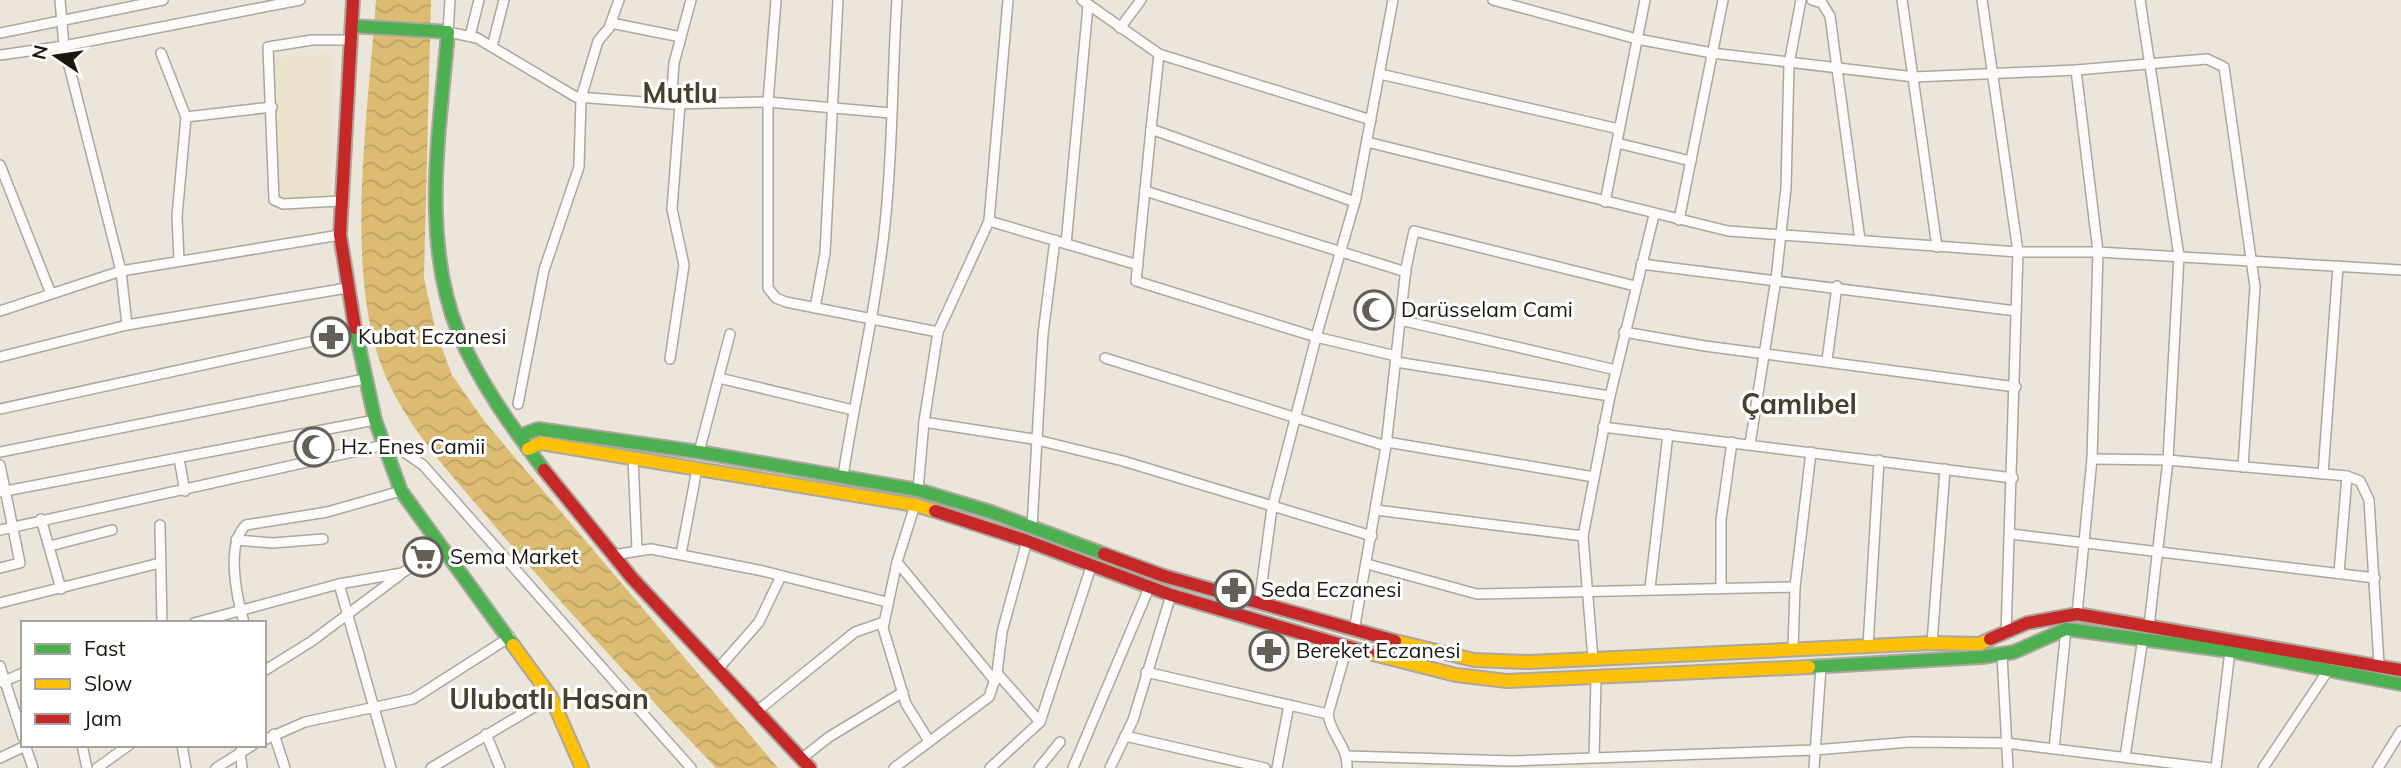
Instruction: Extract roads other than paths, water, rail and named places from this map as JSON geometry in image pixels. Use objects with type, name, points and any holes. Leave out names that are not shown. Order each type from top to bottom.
[{"type":"main road","points":[[353,0],[356,31],[340,201],[340,235],[355,332],[375,420],[401,491],[440,549],[510,637],[551,697],[582,768]]},
{"type":"main road","points":[[356,31],[441,31],[435,211],[444,284],[459,341],[479,381],[579,518],[806,763]]},
{"type":"main road","points":[[519,436],[538,429],[699,452],[918,490],[1032,527],[1164,576],[1354,631],[1474,660],[1593,659],[1932,643],[1980,644],[2027,623],[2077,614],[2230,651],[2401,684]]},
{"type":"main road","points":[[528,449],[541,443],[915,505],[1092,564],[1171,596],[1347,647],[1456,675],[1507,681],[1596,679],[2002,656],[2066,629],[2146,632],[2379,664],[2401,670]]},
{"type":"street","points":[[60,0],[64,46],[121,271],[127,325]]},
{"type":"street","points":[[0,33],[163,0]]},
{"type":"street","points":[[0,55],[64,46],[300,0]]},
{"type":"street","points":[[450,0],[441,31],[470,36],[581,98],[676,104],[768,102],[890,113]]},
{"type":"street","points":[[470,36],[479,0]]},
{"type":"street","points":[[492,47],[504,0]]},
{"type":"street","points":[[518,404],[544,270],[579,167],[581,98],[598,41],[611,23],[619,0]]},
{"type":"street","points":[[670,359],[684,265],[672,209],[676,104],[674,63],[691,0]]},
{"type":"street","points":[[776,0],[768,102],[768,288],[776,298],[938,332]]},
{"type":"street","points":[[815,308],[825,253],[838,0]]},
{"type":"street","points":[[843,476],[853,410],[873,320],[886,222],[897,0]]},
{"type":"street","points":[[918,490],[924,422],[938,332],[989,221],[1008,0]]},
{"type":"street","points":[[1120,28],[1141,0]]},
{"type":"street","points":[[1259,604],[1272,508],[1316,337],[1355,202],[1393,0]]},
{"type":"street","points":[[1493,0],[1637,39],[1712,53],[1836,69],[1914,76],[2076,70],[2207,59],[2224,67],[2253,262],[2253,340],[2243,467]]},
{"type":"street","points":[[1605,202],[1645,0]]},
{"type":"street","points":[[1679,220],[1723,0]]},
{"type":"street","points":[[1750,444],[1776,279],[1786,188],[1789,64],[1801,0]]},
{"type":"street","points":[[1812,0],[1822,3],[1830,16],[1860,240]]},
{"type":"street","points":[[1902,0],[1937,247]]},
{"type":"street","points":[[1982,0],[2018,252],[2006,634]]},
{"type":"street","points":[[2125,757],[2146,632],[2168,460],[2179,256],[2140,0]]},
{"type":"street","points":[[1085,3],[1159,54],[1371,120]]},
{"type":"street","points":[[1066,244],[1085,3]]},
{"type":"street","points":[[611,23],[681,37]]},
{"type":"street","points":[[340,201],[283,204],[274,200],[268,47],[356,31]]},
{"type":"street","points":[[161,52],[186,117],[177,216],[179,261]]},
{"type":"street","points":[[1159,54],[1136,281],[1396,359],[1609,397]]},
{"type":"street","points":[[2076,70],[2098,252],[2092,460],[2077,614]]},
{"type":"street","points":[[1380,74],[1619,129]]},
{"type":"street","points":[[186,117],[272,107]]},
{"type":"street","points":[[1151,129],[1355,202]]},
{"type":"street","points":[[1367,142],[1654,215],[1728,231],[2018,252],[2179,256],[2401,271]]},
{"type":"street","points":[[1617,143],[1691,161]]},
{"type":"street","points":[[0,164],[51,293]]},
{"type":"street","points":[[1145,191],[1406,272]]},
{"type":"street","points":[[1593,659],[1583,536],[1609,397],[1654,215]]},
{"type":"street","points":[[989,221],[1138,265]]},
{"type":"street","points":[[1354,631],[1386,444],[1406,272],[1414,231],[1635,286]]},
{"type":"street","points":[[0,311],[121,271],[340,235]]},
{"type":"street","points":[[1032,527],[1043,334],[1055,240]]},
{"type":"street","points":[[1641,264],[1837,286],[2016,311]]},
{"type":"street","points":[[2323,474],[2338,266]]},
{"type":"street","points":[[1827,360],[1837,286]]},
{"type":"street","points":[[0,357],[127,325],[347,288]]},
{"type":"street","points":[[1400,320],[1616,370]]},
{"type":"street","points":[[0,409],[355,332]]},
{"type":"street","points":[[1624,332],[2015,387]]},
{"type":"street","points":[[699,452],[730,334]]},
{"type":"street","points":[[1105,358],[1386,444],[1594,477]]},
{"type":"street","points":[[719,378],[853,410]]},
{"type":"street","points":[[0,452],[365,379]]},
{"type":"street","points":[[3,491],[179,460],[375,420]]},
{"type":"street","points":[[924,422],[1038,440],[1123,461],[1372,536]]},
{"type":"street","points":[[1604,427],[2013,478]]},
{"type":"street","points":[[1650,588],[1668,434]]},
{"type":"street","points":[[1721,588],[1721,520],[1732,442]]},
{"type":"street","points":[[0,530],[384,445],[401,450],[423,465],[691,768]]},
{"type":"street","points":[[1793,650],[1796,587],[1811,452]]},
{"type":"street","points":[[633,458],[637,549]]},
{"type":"street","points":[[179,460],[185,491]]},
{"type":"street","points":[[1868,646],[1879,460]]},
{"type":"street","points":[[2092,460],[2168,460],[2347,476],[2360,481],[2369,500],[2379,664]]},
{"type":"street","points":[[0,465],[3,491],[20,563],[0,568]]},
{"type":"street","points":[[681,554],[697,469]]},
{"type":"street","points":[[1932,643],[1945,469]]},
{"type":"street","points":[[2339,573],[2347,476]]},
{"type":"street","points":[[244,621],[236,540],[240,531],[255,521],[327,512],[370,502],[401,491]]},
{"type":"street","points":[[915,505],[897,562],[884,622],[906,704],[929,741]]},
{"type":"street","points":[[1376,510],[1583,536]]},
{"type":"street","points":[[41,519],[61,589]]},
{"type":"street","points":[[160,525],[162,621]]},
{"type":"street","points":[[50,546],[112,530]]},
{"type":"street","points":[[2011,534],[2157,549],[2375,578]]},
{"type":"street","points":[[236,540],[273,543],[323,539]]},
{"type":"street","points":[[894,768],[989,697],[996,677],[1002,632],[1027,541]]},
{"type":"street","points":[[266,670],[313,640],[402,573],[440,549]]},
{"type":"street","points":[[613,555],[637,549],[681,554],[887,602]]},
{"type":"street","points":[[897,562],[996,677],[1040,722]]},
{"type":"street","points":[[0,603],[160,563]]},
{"type":"street","points":[[990,768],[1040,722],[1092,564]]},
{"type":"street","points":[[1367,564],[1477,594],[1650,588],[1796,587]]},
{"type":"street","points":[[201,621],[339,584],[402,573]]},
{"type":"street","points":[[717,670],[760,622],[780,576]]},
{"type":"street","points":[[339,584],[391,768]]},
{"type":"street","points":[[1073,768],[1149,588]]},
{"type":"street","points":[[1110,768],[1125,736],[1171,596]]},
{"type":"street","points":[[756,712],[855,632],[884,622]]},
{"type":"street","points":[[2053,749],[2066,629]]},
{"type":"street","points":[[266,739],[305,722],[413,699],[510,637]]},
{"type":"street","points":[[1347,647],[1328,713],[1329,725],[1346,756],[1347,768]]},
{"type":"street","points":[[1346,756],[1512,764],[1594,757],[1815,750],[1910,742],[2006,743],[2214,768],[2230,651]]},
{"type":"street","points":[[2002,656],[2008,768]]},
{"type":"street","points":[[0,666],[2,682],[21,732]]},
{"type":"street","points":[[1814,768],[1821,667]]},
{"type":"street","points":[[2263,768],[2329,669]]},
{"type":"street","points":[[1146,672],[1328,713]]},
{"type":"street","points":[[2,682],[21,674]]},
{"type":"street","points":[[1594,757],[1596,679]]},
{"type":"street","points":[[806,763],[829,737],[904,692]]},
{"type":"street","points":[[431,768],[551,697]]},
{"type":"street","points":[[1278,768],[1289,705]]},
{"type":"street","points":[[2378,768],[2401,731]]},
{"type":"street","points":[[274,734],[285,768]]},
{"type":"street","points":[[486,734],[500,768]]},
{"type":"street","points":[[1125,736],[1265,768]]},
{"type":"street","points":[[1039,768],[1060,741]]},
{"type":"street","points":[[0,758],[22,747]]},
{"type":"street","points":[[27,747],[33,768]]},
{"type":"street","points":[[82,747],[87,768]]},
{"type":"street","points":[[97,768],[126,747]]},
{"type":"street","points":[[182,747],[186,768]]},
{"type":"street","points":[[216,768],[249,747]]},
{"type":"street","points":[[240,752],[242,768]]},
{"type":"street","points":[[446,758],[450,768]]},
{"type":"water","points":[[376,0],[431,0],[424,278],[436,332],[452,375],[485,422],[778,768],[716,768],[600,645],[437,458],[393,391],[374,342],[366,303],[362,261],[365,128]]},
{"type":"place","name":"Darüsselam Cami","points":[[1374,310]]},
{"type":"place","name":"Kubat Eczanesi","points":[[331,337]]},
{"type":"place","name":"Hz. Enes Camii","points":[[314,447]]},
{"type":"place","name":"Sema Market","points":[[423,557]]},
{"type":"place","name":"Seda Eczanesi","points":[[1234,590]]},
{"type":"place","name":"Bereket Eczanesi","points":[[1269,651]]},
{"type":"district","name":"Mutlu","points":[[680,93]]},
{"type":"district","name":"Çamlıbel","points":[[1799,404]]},
{"type":"district","name":"Ulubatlı Hasan","points":[[549,699]]}]
